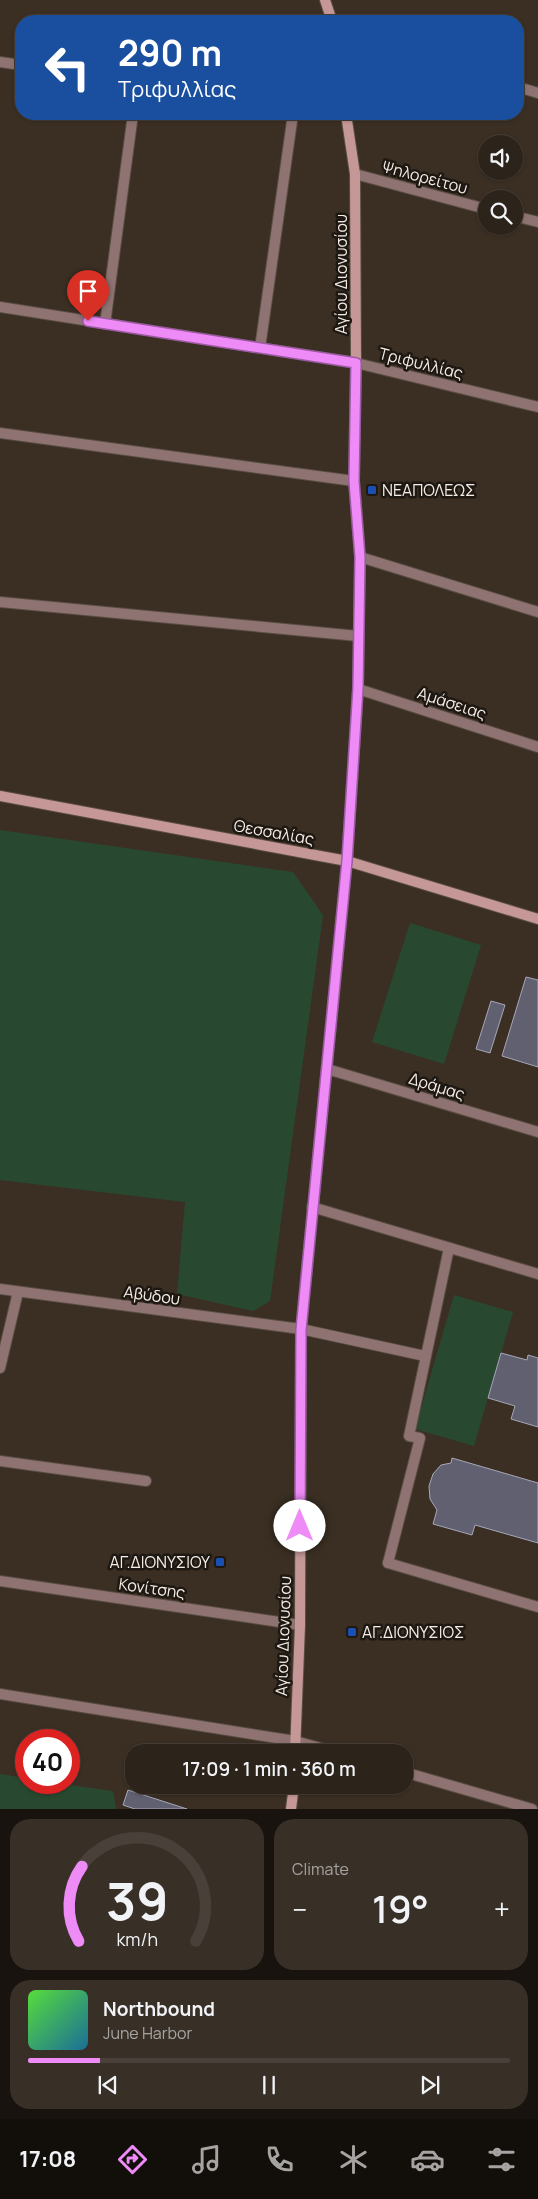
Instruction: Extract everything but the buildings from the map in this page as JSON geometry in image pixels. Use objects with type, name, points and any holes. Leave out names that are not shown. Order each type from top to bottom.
[{"type":"street","points":[[325,0],[330,15]]},
{"type":"street","points":[[0,62],[15,64]]},
{"type":"street","points":[[524,90],[538,93]]},
{"type":"street","points":[[105,324],[132,120]]},
{"type":"street","points":[[260,348],[292,120]]},
{"type":"street","name":"Αγίου Διονυσίου","points":[[295,1741],[300,1625],[301,1330],[347,861],[358,688],[360,557],[354,481],[356,174],[347,120]]},
{"type":"street","name":"Ψηλορείτου","points":[[356,174],[478,207]]},
{"type":"street","points":[[523,218],[538,222]]},
{"type":"street","name":"Τριφυλλίας","points":[[0,308],[356,363],[538,407]]},
{"type":"street","points":[[0,433],[354,481]]},
{"type":"street","points":[[360,557],[538,612]]},
{"type":"street","points":[[0,602],[358,636]]},
{"type":"street","name":"Αμάσειας","points":[[358,688],[538,747]]},
{"type":"street","name":"Θεσσαλίας","points":[[0,796],[347,861],[538,919]]},
{"type":"street","name":"Δράμας","points":[[327,1069],[538,1132]]},
{"type":"street","points":[[312,1207],[538,1274]]},
{"type":"street","points":[[450,1248],[409,1436],[420,1438],[388,1563],[538,1607]]},
{"type":"street","name":"Αβύδου","points":[[0,1289],[301,1330],[426,1356]]},
{"type":"street","points":[[0,1368],[18,1292]]},
{"type":"street","points":[[0,1461],[146,1481]]},
{"type":"street","name":"Κονίτσης","points":[[0,1581],[300,1625]]},
{"type":"street","points":[[0,1694],[306,1744]]},
{"type":"street","points":[[413,1775],[532,1809]]},
{"type":"street","points":[[291,1809],[293,1794]]},
{"type":"green space","points":[[0,830],[293,872],[323,915],[270,1301],[253,1311],[177,1294],[185,1202],[0,1180]]},
{"type":"green space","points":[[410,923],[481,945],[444,1064],[372,1042]]},
{"type":"green space","points":[[454,1295],[513,1312],[474,1446],[415,1429]]},
{"type":"green space","points":[[0,1774],[15,1776],[15,1794],[80,1794],[80,1786],[113,1791],[116,1809],[0,1809]]},
{"type":"place","name":"ΝΕΑΠΟΛΕΩΣ","points":[[372,490]]},
{"type":"place","name":"ΑΓ.ΔΙΟΝΥΣΙΟΥ","points":[[220,1562]]},
{"type":"place","name":"ΑΓ.ΔΙΟΝΥΣΙΟΣ","points":[[352,1632]]},
{"type":"route","points":[[88,321],[356,363],[354,481],[360,557],[358,688],[347,861],[301,1330],[300,1526]]}]
